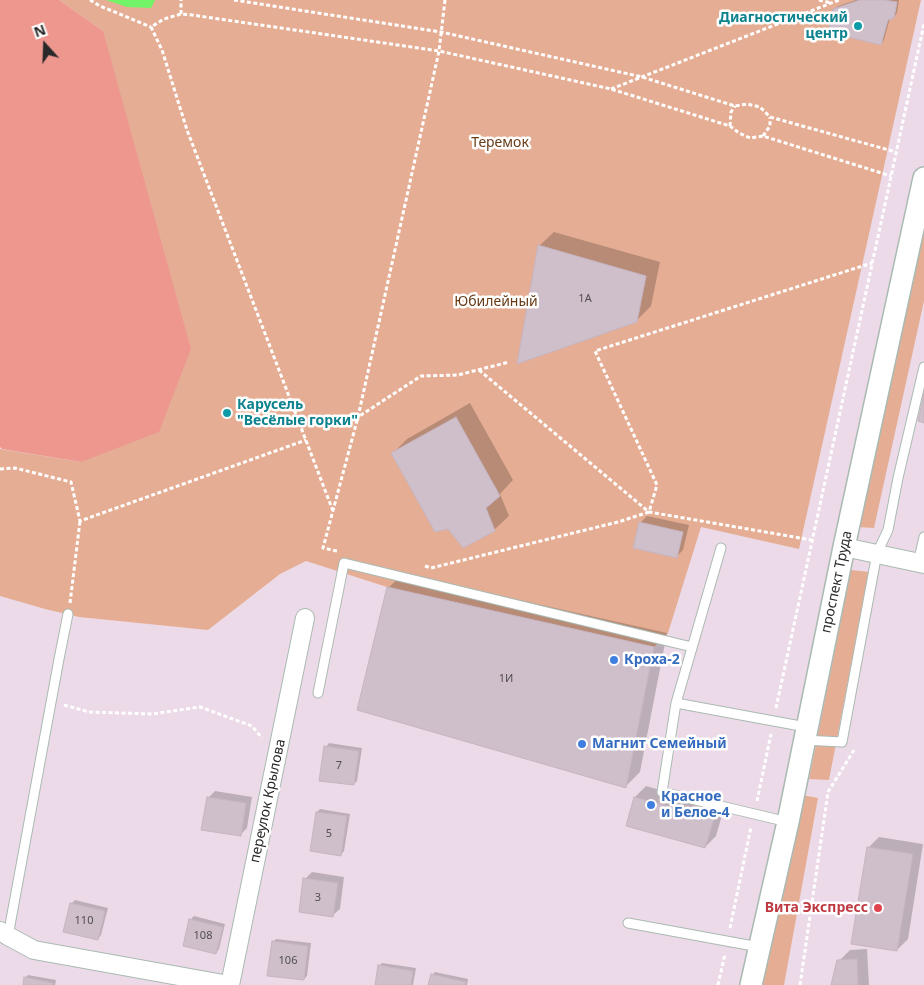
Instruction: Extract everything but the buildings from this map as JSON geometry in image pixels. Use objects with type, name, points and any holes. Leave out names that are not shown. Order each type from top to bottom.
[{"type":"street","name":"проспект Труда","points":[[751,985],[788,822],[844,547],[924,178]]},
{"type":"street","points":[[844,547],[921,564]]},
{"type":"street","name":"переулок Крылова","points":[[229,985],[305,618]]},
{"type":"street","points":[[4,934],[34,950],[229,985]]},
{"type":"lane","points":[[676,703],[774,721],[805,733],[842,742],[877,553],[888,530],[924,367]]},
{"type":"lane","points":[[921,564],[924,537]]},
{"type":"lane","points":[[720,548],[676,703],[662,792],[788,822]]},
{"type":"lane","points":[[318,692],[344,563],[692,647]]},
{"type":"lane","points":[[4,934],[68,614]]},
{"type":"lane","points":[[628,924],[759,947]]},
{"type":"path","points":[[90,0],[151,28],[162,50],[187,130],[333,512]]},
{"type":"path","points":[[102,0],[102,7]]},
{"type":"path","points":[[181,0],[181,14]]},
{"type":"path","points":[[234,0],[441,32],[642,77],[735,106],[747,104],[760,107],[770,117],[896,152]]},
{"type":"path","points":[[343,552],[323,548],[358,417],[439,51],[446,0]]},
{"type":"path","points":[[820,0],[832,3]]},
{"type":"path","points":[[611,89],[839,0]]},
{"type":"path","points":[[151,28],[164,19],[181,14],[439,51],[611,89],[730,126],[750,138],[763,136],[891,176]]},
{"type":"path","points":[[718,985],[924,24]]},
{"type":"path","points":[[730,126],[731,112],[735,106]]},
{"type":"path","points":[[763,136],[770,126],[770,117]]},
{"type":"path","points":[[649,512],[657,485],[595,351],[872,263]]},
{"type":"path","points":[[358,417],[421,376],[458,375],[509,362]]},
{"type":"path","points":[[478,369],[649,512]]},
{"type":"path","points":[[80,522],[306,440]]},
{"type":"path","points":[[0,469],[15,468],[71,482],[80,522],[68,614]]},
{"type":"path","points":[[421,566],[430,568],[618,522],[649,512],[812,540]]},
{"type":"path","points":[[51,702],[88,712],[152,714],[200,707],[252,726],[277,756]]},
{"type":"path","points":[[800,985],[828,792],[855,750]]},
{"type":"green space","name":"Юбилейный","points":[[59,0],[921,0],[799,549],[701,527],[668,633],[654,647],[387,587],[306,561],[280,574],[208,630],[79,617],[0,596],[0,449],[81,462],[103,31]]},
{"type":"green space","points":[[924,224],[924,301],[874,528],[857,527]]},
{"type":"green space","points":[[851,570],[869,572],[829,780],[809,779]]},
{"type":"green space","points":[[797,794],[818,798],[784,985],[760,985]]},
{"type":"shaded area","points":[[0,0],[59,0],[103,31],[191,349],[159,432],[81,462],[2,449],[0,447]]},
{"type":"shaded area","points":[[106,0],[155,0],[151,8],[127,7]]},
{"type":"place","name":"Диагностический центр","points":[[858,26]]},
{"type":"place","name":"Карусель \"Весёлые горки\"","points":[[227,413]]},
{"type":"place","name":"Кроха-2","points":[[614,660]]},
{"type":"place","name":"Магнит Семейный","points":[[582,744]]},
{"type":"place","name":"Красное и Белое-4","points":[[651,805]]},
{"type":"place","name":"Вита Экспресс","points":[[878,908]]},
{"type":"park label","name":"Теремок","points":[[500,143]]}]
